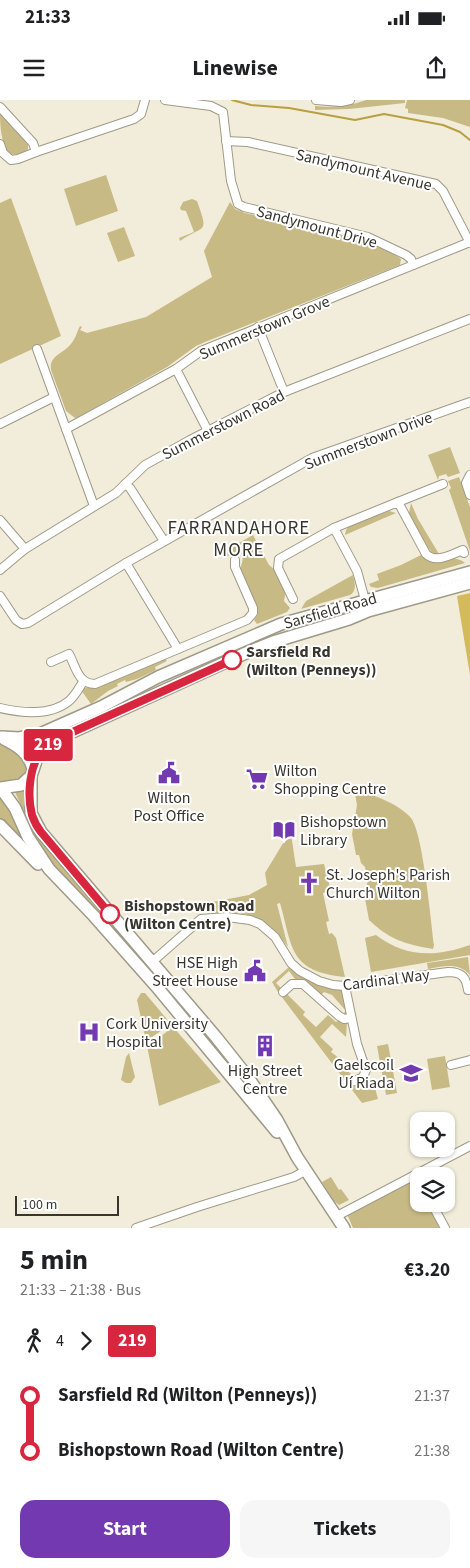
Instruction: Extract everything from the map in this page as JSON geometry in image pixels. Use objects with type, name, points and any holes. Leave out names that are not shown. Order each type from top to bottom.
[{"type":"main road","name":"Sarsfield Road","points":[[1,737],[19,738],[40,734],[101,707],[158,677],[296,619],[470,572]]},
{"type":"main road","name":"Sarsfield Road","points":[[32,772],[43,748],[55,740],[246,653],[273,642],[349,619],[368,611],[470,583]]},
{"type":"main road","points":[[1,737],[24,752],[31,760],[31,813],[41,832],[247,1076],[277,1120],[297,1157],[344,1228]]},
{"type":"main road","points":[[0,788],[21,785],[32,772]]},
{"type":"main road","points":[[0,788],[15,808],[32,844],[49,869],[156,986],[297,1157]]},
{"type":"main road","points":[[0,825],[38,864],[49,869]]},
{"type":"street","points":[[0,144],[3,153],[10,160],[18,159],[134,119],[140,114],[145,100]]},
{"type":"street","points":[[165,100],[216,107],[223,112],[225,117],[226,141]]},
{"type":"street","points":[[316,100],[341,102],[350,100]]},
{"type":"street","points":[[0,107],[33,143],[36,152]]},
{"type":"street","name":"Sandymount Drive","points":[[226,141],[235,198],[238,204],[368,237],[406,256],[411,259],[413,264]]},
{"type":"street","name":"Sandymount Avenue","points":[[226,141],[248,142],[436,184],[443,191],[470,243]]},
{"type":"street","name":"Summerstown Grove","points":[[66,429],[176,370],[201,351],[413,264],[470,243]]},
{"type":"street","name":"Summerstown Road","points":[[0,570],[25,549],[116,493],[145,465],[208,431],[284,392],[470,318]]},
{"type":"street","points":[[258,327],[284,392]]},
{"type":"street","points":[[36,349],[94,506]]},
{"type":"street","points":[[176,370],[208,431]]},
{"type":"street","points":[[0,424],[54,397]]},
{"type":"street","name":"Summerstown Drive","points":[[0,596],[19,623],[28,623],[126,563],[312,458],[470,402]]},
{"type":"street","points":[[470,475],[466,483],[470,495]]},
{"type":"street","points":[[125,484],[130,488],[164,542]]},
{"type":"street","points":[[293,599],[278,568],[279,559],[334,528],[443,484]]},
{"type":"street","points":[[398,502],[429,557],[441,558],[463,550],[464,553]]},
{"type":"street","points":[[0,520],[25,549]]},
{"type":"street","points":[[334,528],[357,571],[365,600]]},
{"type":"street","points":[[83,682],[95,684],[178,650],[251,617],[253,608],[236,567],[236,560]]},
{"type":"street","points":[[126,563],[178,650]]},
{"type":"street","points":[[51,662],[69,654],[83,682]]},
{"type":"street","points":[[0,708],[28,713],[57,708],[71,699],[83,682]]},
{"type":"street","name":"Cardinal Way","points":[[152,962],[201,919],[238,918],[250,920],[268,930],[291,963],[300,971],[320,981],[345,986],[453,972],[461,974],[465,978],[469,990]]},
{"type":"street","points":[[283,992],[292,984],[303,984],[339,1016],[344,1019],[351,1018]]},
{"type":"street","points":[[345,986],[351,1018],[366,1070],[363,1077],[355,1081]]},
{"type":"street","points":[[469,990],[470,999]]},
{"type":"street","points":[[451,1065],[470,1060]]},
{"type":"street","points":[[432,1167],[470,1146]]},
{"type":"street","points":[[136,1228],[294,1177],[306,1171]]},
{"type":"street","points":[[336,1216],[410,1179]]},
{"type":"street","points":[[437,1212],[446,1228]]},
{"type":"shaded area","points":[[366,100],[405,100],[405,103],[349,109],[315,110],[315,106],[341,106]]},
{"type":"shaded area","points":[[407,100],[470,100],[470,127],[443,118],[408,113],[408,109],[405,108]]},
{"type":"shaded area","points":[[0,113],[28,145],[28,149],[25,152],[12,154],[8,151],[3,140]]},
{"type":"shaded area","points":[[106,175],[118,211],[76,226],[64,189]]},
{"type":"shaded area","points":[[11,198],[61,336],[0,364],[0,203]]},
{"type":"shaded area","points":[[192,199],[197,201],[203,224],[200,230],[180,241],[179,238],[194,232],[186,211],[180,208],[183,202]]},
{"type":"shaded area","points":[[230,202],[235,209],[245,213],[368,242],[401,259],[400,265],[196,346],[167,367],[75,418],[66,411],[51,370],[54,358],[72,343],[80,326],[82,327],[80,330],[87,333],[146,317],[212,277],[204,251]]},
{"type":"shaded area","points":[[124,227],[135,256],[118,262],[107,233]]},
{"type":"shaded area","points":[[450,447],[460,473],[448,477],[446,474],[439,476],[438,480],[428,455]]},
{"type":"shaded area","points":[[459,477],[470,507],[470,551],[449,490],[451,488],[448,481]]},
{"type":"shaded area","points":[[411,503],[418,519],[439,554],[434,554],[428,548],[409,513]]},
{"type":"shaded area","points":[[389,511],[396,513],[345,535],[349,526]]},
{"type":"shaded area","points":[[253,535],[269,565],[274,569],[286,590],[284,601],[290,608],[287,612],[257,624],[254,620],[258,610],[240,570],[243,560],[242,556],[239,551],[226,557],[223,552]]},
{"type":"shaded area","points":[[421,555],[426,560],[432,562],[454,559],[465,563],[378,588],[371,587],[369,584],[379,580],[377,574]]},
{"type":"shaded area","points":[[353,575],[355,589],[350,595],[301,609],[306,601]]},
{"type":"shaded area","points":[[470,593],[470,675],[457,596]]},
{"type":"shaded area","points":[[165,659],[167,661],[155,667],[156,670],[137,679],[126,682],[125,680],[117,684],[118,686],[91,704],[81,690],[98,687]]},
{"type":"shaded area","points":[[0,744],[14,751],[24,761],[26,771],[20,778],[0,782]]},
{"type":"shaded area","points":[[28,787],[41,839],[132,952],[56,871],[34,836],[15,792]]},
{"type":"shaded area","points":[[354,788],[392,804],[411,818],[423,859],[429,899],[433,949],[391,937],[369,920],[364,893],[368,881],[365,867],[361,863],[359,855],[356,855],[352,834],[357,805]]},
{"type":"shaded area","points":[[0,796],[3,798],[35,855],[0,823]]},
{"type":"shaded area","points":[[291,834],[296,867],[324,864],[331,891],[323,893],[329,921],[326,922],[329,934],[332,933],[336,938],[345,977],[327,974],[303,963],[296,955],[292,945],[280,903],[277,904],[288,947],[273,929],[256,918],[246,914],[210,913],[207,903],[249,895],[267,885],[265,873],[288,835]]},
{"type":"shaded area","points":[[376,935],[387,943],[399,948],[422,953],[445,952],[470,945],[470,955],[371,972],[365,938]]},
{"type":"shaded area","points":[[468,957],[470,975],[461,968],[450,966],[428,969],[427,963]]},
{"type":"shaded area","points":[[289,967],[306,980],[342,989],[348,995],[347,1017],[342,1015],[346,1011],[332,995],[324,992],[321,995],[293,981],[295,979],[289,971],[276,983],[305,1012],[303,1015],[316,1027],[328,1015],[336,1022],[340,1020],[347,1022],[346,1037],[332,1024],[320,1037],[333,1049],[331,1052],[339,1058],[337,1061],[351,1074],[349,1077],[358,1089],[374,1084],[378,1099],[362,1103],[278,992],[272,982]]},
{"type":"shaded area","points":[[141,993],[145,993],[171,1024],[146,1041],[137,1000]]},
{"type":"shaded area","points":[[172,1028],[221,1082],[159,1106],[147,1046]]},
{"type":"shaded area","points":[[388,1044],[397,1093],[386,1095],[377,1046]]},
{"type":"shaded area","points":[[129,1053],[135,1077],[131,1083],[126,1083],[121,1080],[126,1057]]},
{"type":"shaded area","points":[[445,1056],[450,1087],[432,1090],[427,1059]]},
{"type":"shaded area","points":[[331,1177],[339,1190],[341,1189],[349,1200],[339,1205],[334,1201],[322,1182]]},
{"type":"shaded area","points":[[410,1181],[410,1212],[432,1212],[441,1228],[353,1228],[347,1214]]},
{"type":"waterway","points":[[232,100],[251,105],[289,108],[355,120],[384,114],[443,125],[460,132],[470,140]]},
{"type":"bus line","name":"219","points":[[110,914],[34,822],[31,813],[30,790],[31,776],[37,758],[43,748],[55,740],[232,660]]},
{"type":"place","name":"Sarsfield Rd (Wilton (Penneys))","points":[[232,660]]},
{"type":"place","name":"Wilton Post Office","points":[[169,773]]},
{"type":"place","name":"Wilton Shopping Centre","points":[[257,779]]},
{"type":"place","name":"Bishopstown Library","points":[[284,830]]},
{"type":"place","name":"St. Joseph's Parish Church Wilton","points":[[309,883]]},
{"type":"place","name":"Bishopstown Road (Wilton Centre)","points":[[110,914]]},
{"type":"place","name":"HSE High Street House","points":[[255,971]]},
{"type":"place","name":"Cork University Hospital","points":[[89,1032]]},
{"type":"place","name":"High Street Centre","points":[[265,1046]]},
{"type":"place","name":"Gaelscoil Uí Riada","points":[[411,1073]]},
{"type":"district","name":"FARRANDAHORE MORE","points":[[239,538]]}]
